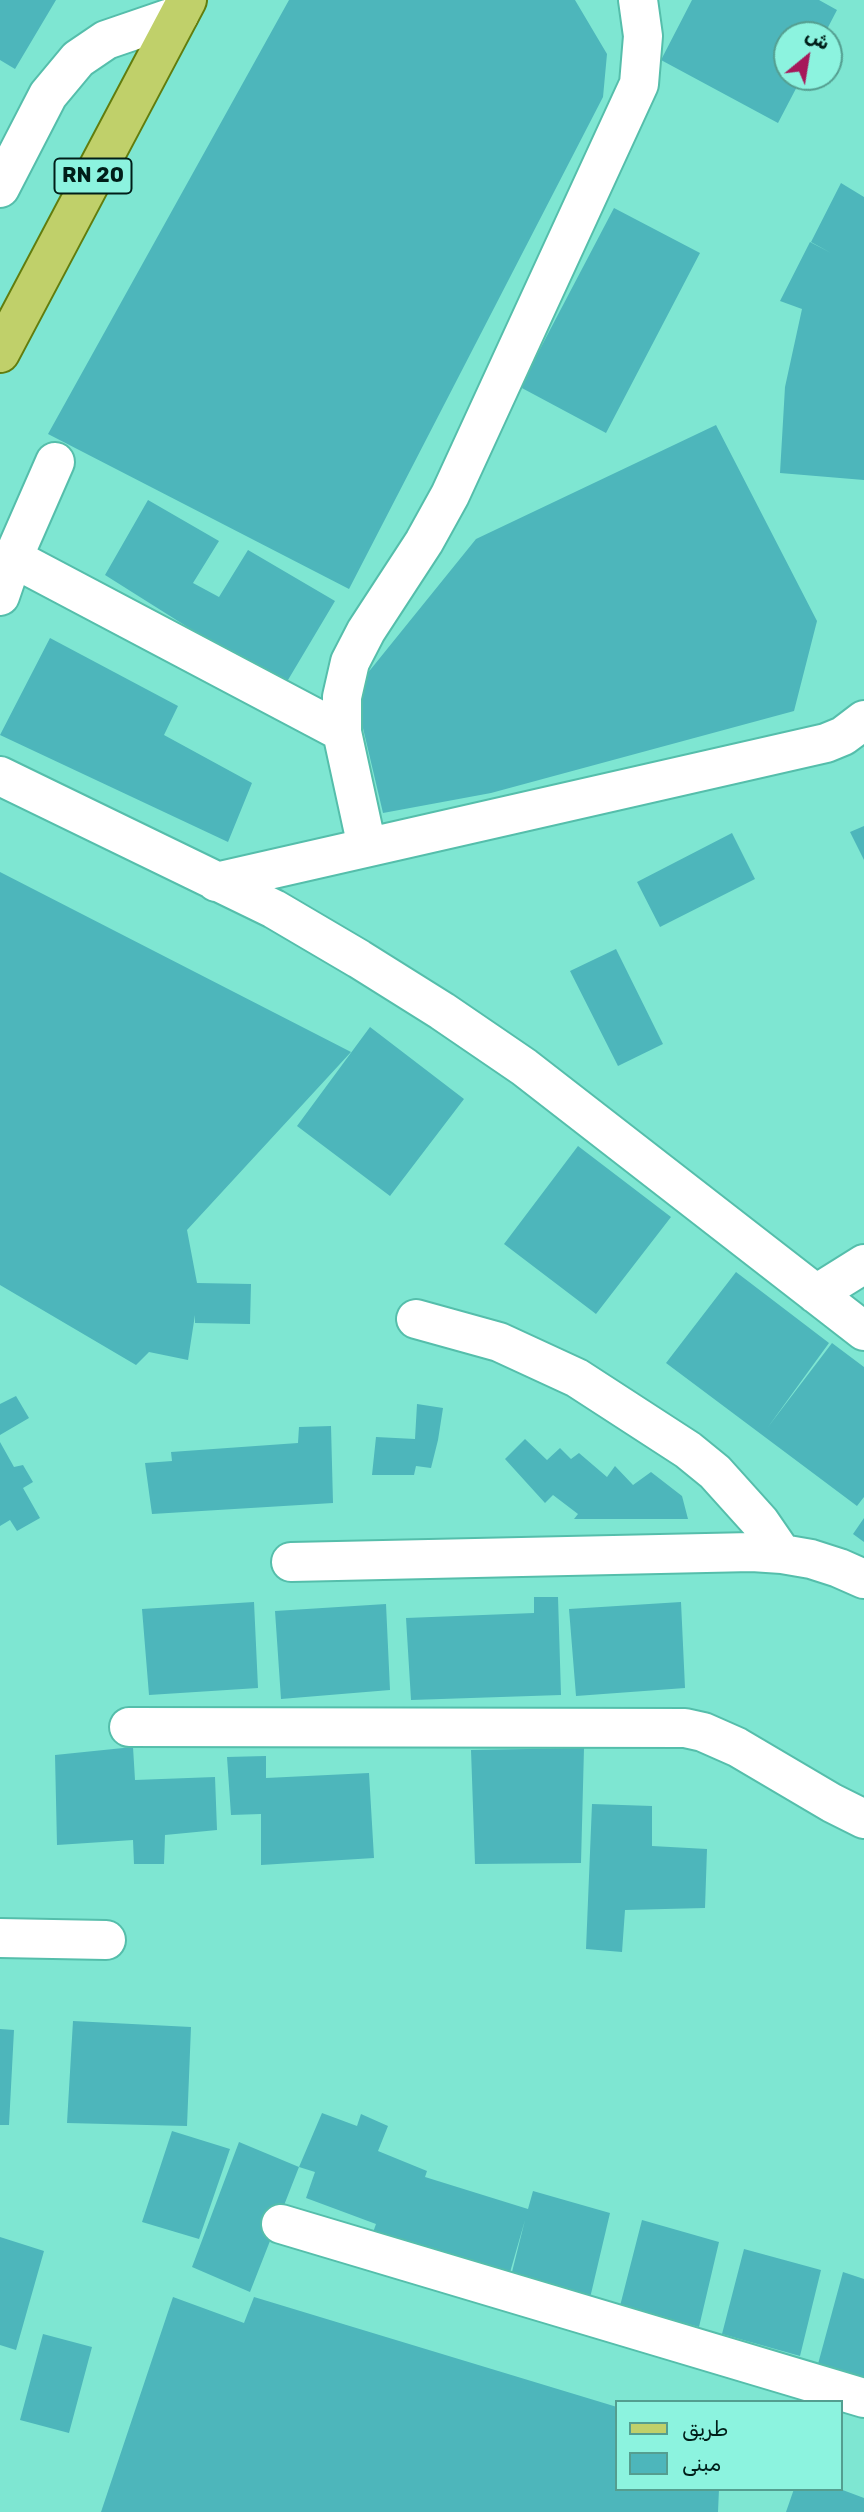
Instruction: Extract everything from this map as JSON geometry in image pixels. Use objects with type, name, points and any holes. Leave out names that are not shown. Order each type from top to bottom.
[{"type":"main road","name":"RN 20","points":[[0,353],[183,8]]},
{"type":"street","points":[[367,847],[342,732],[342,697],[351,662],[366,631],[424,542],[450,495],[639,84],[643,36],[638,0]]},
{"type":"street","points":[[0,188],[48,95],[78,59],[107,40],[183,8]]},
{"type":"street","points":[[0,596],[13,558],[55,462]]},
{"type":"street","points":[[13,558],[342,732]]},
{"type":"street","points":[[216,881],[826,743],[843,736],[864,720]]},
{"type":"street","points":[[0,776],[284,915],[442,1011],[524,1067],[864,1331]]},
{"type":"street","points":[[816,1294],[864,1264]]},
{"type":"street","points":[[416,1319],[499,1342],[577,1378],[688,1450],[715,1472],[760,1522],[782,1554]]},
{"type":"street","points":[[291,1562],[752,1552],[782,1554],[839,1568],[864,1580]]},
{"type":"street","points":[[129,1727],[685,1728],[703,1732],[737,1746],[864,1819]]},
{"type":"street","points":[[0,1938],[106,1940]]},
{"type":"street","points":[[281,2224],[864,2398]]},
{"type":"building","points":[[0,0],[56,0],[15,69],[0,60]]},
{"type":"building","points":[[289,0],[575,0],[607,54],[603,97],[349,589],[48,434]]},
{"type":"building","points":[[692,0],[819,0],[837,10],[831,21],[773,21],[773,91],[795,91],[778,123],[661,60]]},
{"type":"building","points":[[841,183],[864,197],[864,480],[780,473],[785,387],[802,309],[780,301],[810,242],[831,253],[811,242]]},
{"type":"building","points":[[614,208],[700,253],[606,433],[520,387]]},
{"type":"building","points":[[716,425],[817,621],[794,711],[491,793],[383,813],[354,690],[476,539]]},
{"type":"building","points":[[148,500],[219,541],[193,583],[219,597],[248,550],[335,601],[285,685],[105,575]]},
{"type":"building","points":[[50,638],[178,706],[164,735],[252,783],[228,842],[0,735]]},
{"type":"building","points":[[864,826],[864,860],[850,832]]},
{"type":"building","points":[[732,833],[755,879],[660,927],[637,882]]},
{"type":"building","points":[[0,872],[351,1052],[187,1230],[197,1283],[251,1284],[250,1324],[195,1323],[195,1315],[188,1360],[149,1352],[136,1365],[0,1285]]},
{"type":"building","points":[[616,949],[663,1044],[618,1066],[570,971]]},
{"type":"building","points":[[370,1027],[464,1099],[390,1196],[297,1126]]},
{"type":"building","points":[[578,1146],[671,1217],[596,1314],[504,1244]]},
{"type":"building","points":[[736,1272],[829,1343],[768,1427],[832,1343],[864,1367],[864,1497],[857,1506],[666,1363]]},
{"type":"building","points":[[16,1396],[29,1418],[0,1435],[0,1404]]},
{"type":"building","points":[[417,1404],[443,1408],[431,1468],[416,1466],[414,1475],[372,1475],[376,1437],[415,1439]]},
{"type":"building","points":[[331,1426],[333,1503],[152,1514],[145,1463],[172,1461],[171,1452],[298,1443],[299,1427]]},
{"type":"building","points":[[525,1439],[547,1460],[560,1448],[571,1459],[579,1453],[607,1477],[615,1466],[633,1485],[651,1472],[682,1496],[688,1519],[574,1519],[578,1514],[553,1495],[545,1503],[505,1459]]},
{"type":"building","points":[[0,1442],[14,1467],[23,1465],[33,1482],[23,1488],[40,1518],[17,1531],[10,1520],[0,1526]]},
{"type":"building","points":[[864,1518],[864,1542],[853,1534]]},
{"type":"building","points":[[534,1597],[558,1597],[561,1695],[411,1700],[406,1618],[534,1613]]},
{"type":"building","points":[[254,1602],[258,1688],[149,1695],[142,1609]]},
{"type":"building","points":[[681,1602],[685,1688],[576,1696],[569,1609]]},
{"type":"building","points":[[386,1604],[390,1690],[281,1699],[275,1611]]},
{"type":"building","points":[[133,1747],[135,1780],[215,1777],[217,1830],[165,1835],[164,1864],[134,1864],[133,1840],[57,1845],[55,1755]]},
{"type":"building","points":[[584,1748],[581,1863],[475,1864],[471,1750]]},
{"type":"building","points":[[266,1756],[266,1778],[369,1773],[374,1858],[261,1865],[261,1814],[231,1815],[227,1757]]},
{"type":"building","points":[[592,1804],[652,1806],[652,1846],[707,1849],[705,1908],[625,1910],[622,1952],[586,1949]]},
{"type":"building","points":[[73,2021],[191,2027],[187,2126],[67,2123]]},
{"type":"building","points":[[0,2029],[14,2030],[9,2125],[0,2125]]},
{"type":"building","points":[[322,2113],[357,2126],[361,2114],[388,2126],[378,2151],[427,2171],[425,2177],[528,2209],[533,2191],[610,2213],[590,2298],[511,2276],[525,2220],[509,2276],[370,2241],[376,2224],[306,2198],[315,2172],[299,2167]]},
{"type":"building","points":[[172,2131],[230,2149],[199,2239],[142,2222]]},
{"type":"building","points":[[239,2142],[299,2167],[250,2292],[192,2267]]},
{"type":"building","points":[[642,2220],[719,2242],[699,2327],[620,2306]]},
{"type":"building","points":[[0,2237],[44,2251],[16,2350],[0,2345]]},
{"type":"building","points":[[744,2249],[821,2270],[800,2356],[722,2334]]},
{"type":"building","points":[[843,2272],[864,2279],[864,2378],[818,2364]]},
{"type":"building","points":[[173,2297],[244,2323],[254,2297],[616,2407],[616,2491],[719,2491],[718,2512],[101,2512]]},
{"type":"building","points":[[43,2334],[92,2347],[69,2433],[20,2420]]},
{"type":"building","points":[[843,2490],[864,2498],[864,2512],[786,2512],[793,2491]]}]
